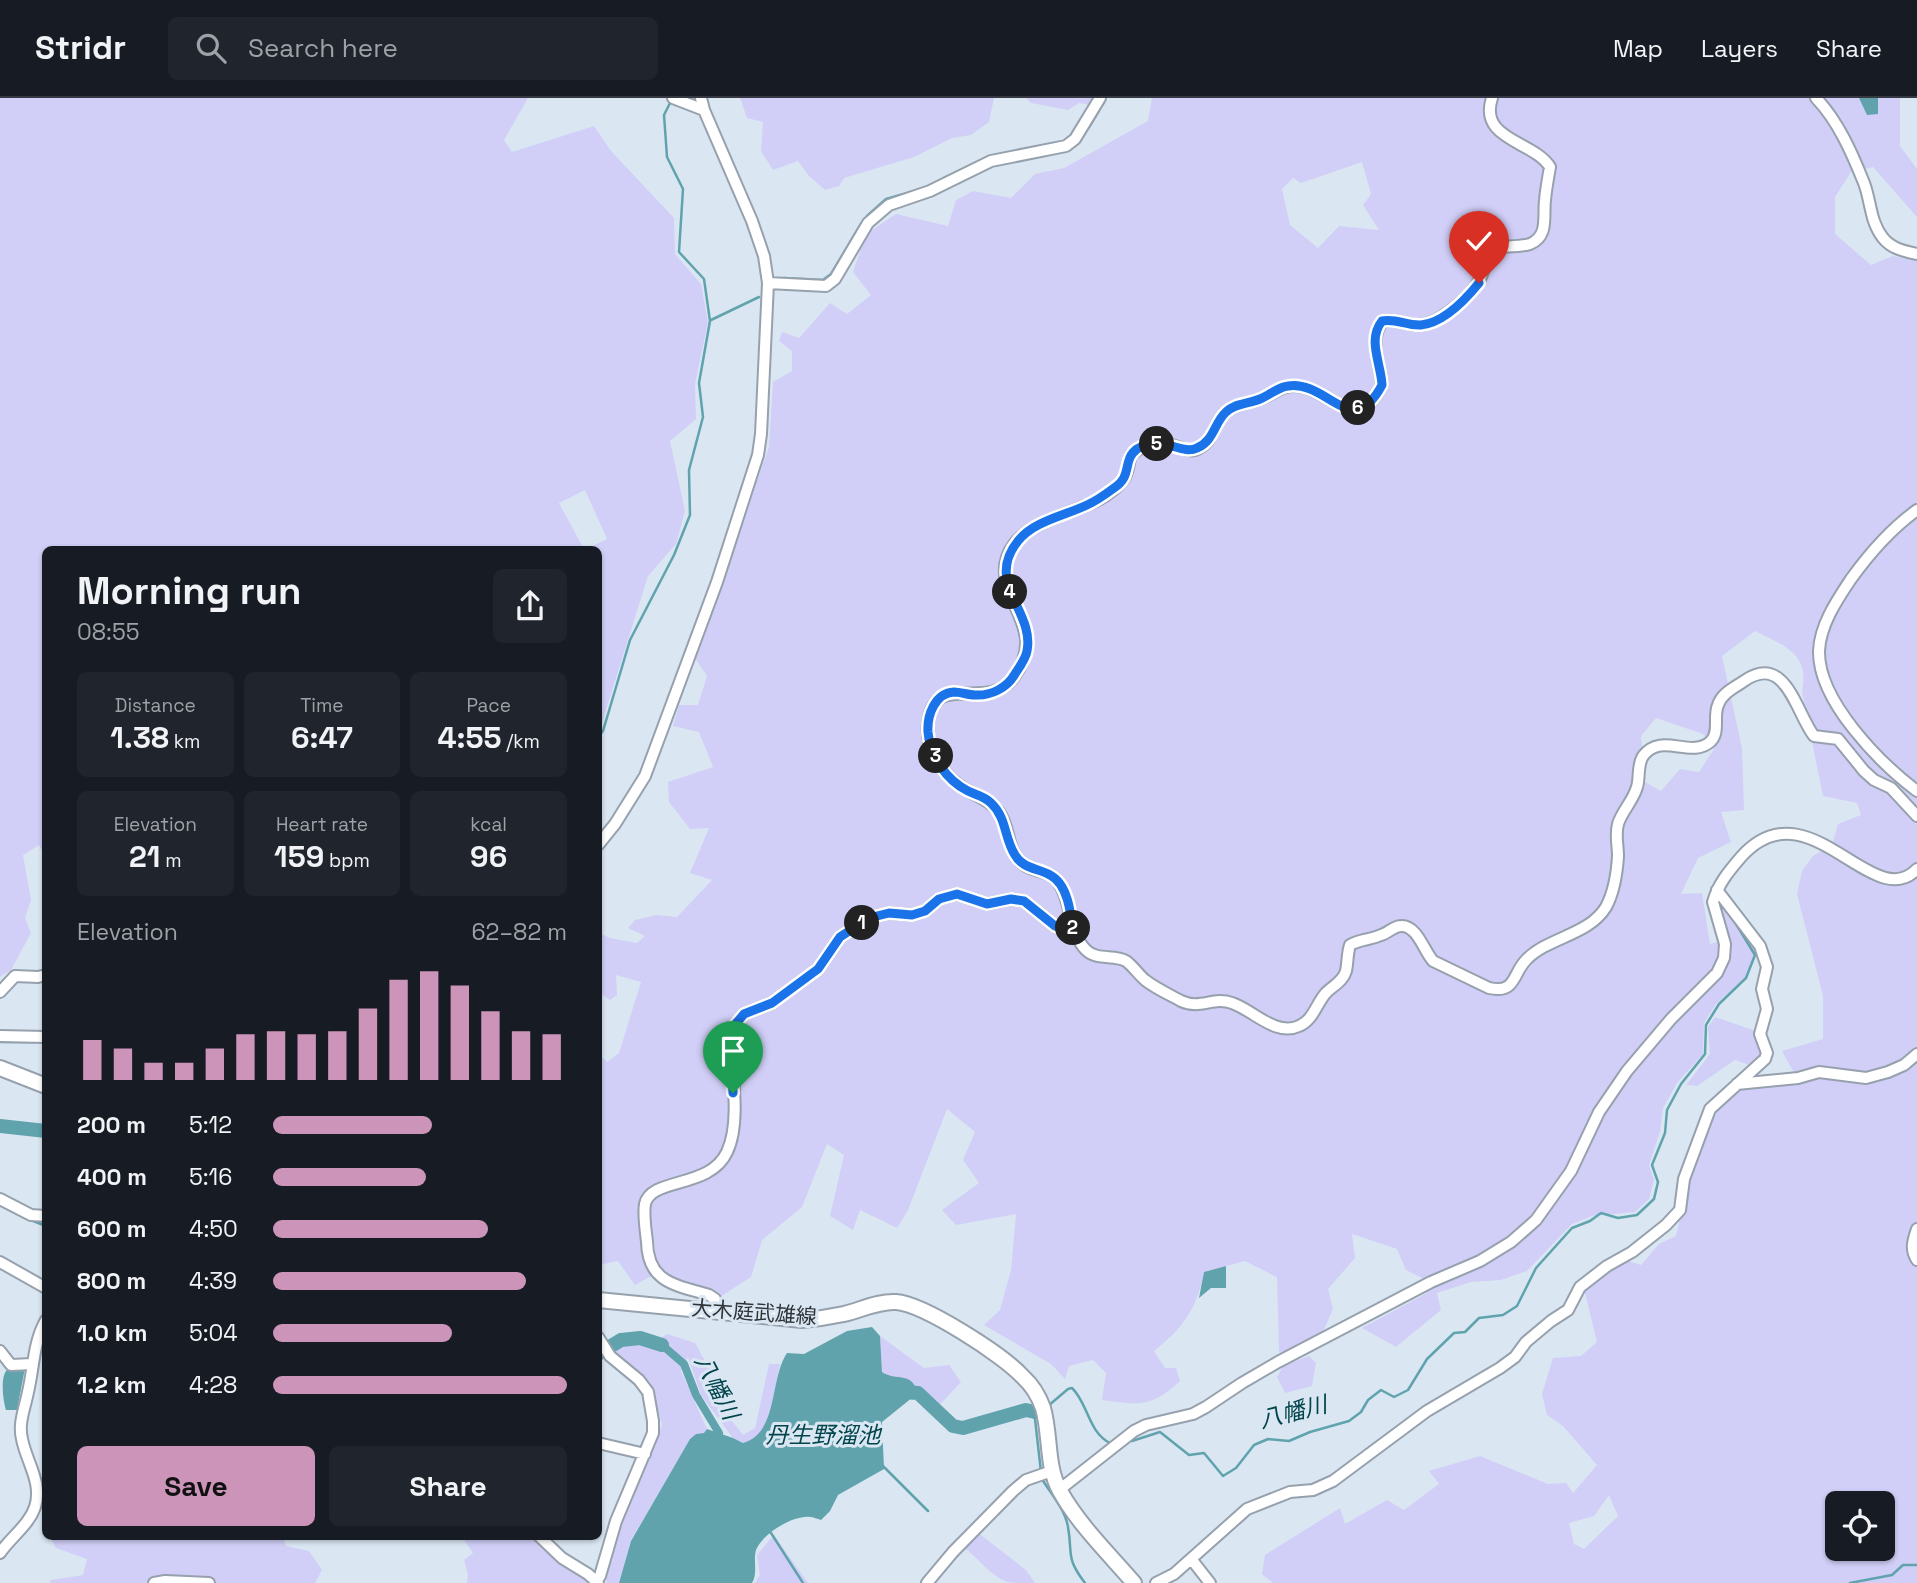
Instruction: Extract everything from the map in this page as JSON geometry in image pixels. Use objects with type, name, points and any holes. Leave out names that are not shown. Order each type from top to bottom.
[{"type":"main road","points":[[0,1068],[42,1084]]},
{"type":"main road","name":"大木庭武雄線","points":[[602,1300],[802,1320],[825,1318],[894,1302],[912,1305],[935,1315],[1010,1364],[1036,1393],[1043,1409],[1045,1473],[1073,1511],[1134,1583]]},
{"type":"street","points":[[673,98],[704,110]]},
{"type":"street","points":[[602,840],[645,776],[716,582],[758,454],[761,434],[768,283],[764,256],[701,98]]},
{"type":"street","points":[[768,283],[826,286],[835,279],[868,223],[889,205],[930,191],[991,161],[1066,146],[1075,139],[1100,98]]},
{"type":"street","points":[[1492,98],[1489,111],[1493,123],[1504,136],[1541,156],[1550,167],[1544,204],[1545,223],[1541,236],[1533,243],[1491,248],[1479,283],[1456,306],[1438,319],[1423,325],[1390,319],[1382,321],[1375,335],[1382,385],[1369,402],[1350,410],[1340,407],[1316,389],[1289,386],[1251,402],[1235,405],[1219,420],[1212,436],[1194,450],[1159,443],[1137,449],[1131,455],[1125,478],[1117,486],[1089,504],[1035,526],[1019,539],[1008,555],[1005,568],[1008,585],[1024,625],[1027,651],[1014,677],[1004,687],[992,693],[975,695],[955,692],[936,701],[928,723],[928,735],[938,761],[953,781],[967,791],[982,796],[1002,816],[1015,856],[1024,865],[1049,874],[1057,880],[1071,914],[1073,932],[1087,951],[1095,956],[1128,962],[1148,982],[1194,1006],[1217,1000],[1233,1003],[1279,1028],[1288,1030],[1301,1026],[1311,1017],[1325,994],[1342,979],[1350,945],[1384,934],[1398,926],[1404,925],[1410,929],[1433,961],[1489,988],[1506,988],[1513,982],[1525,960],[1593,922],[1612,893],[1619,821],[1634,796],[1640,762],[1645,754],[1669,744],[1693,749],[1702,747],[1713,739],[1716,733],[1715,714],[1724,694],[1751,676],[1771,674],[1782,681],[1794,696],[1806,725],[1814,736],[1839,739],[1864,771],[1874,780],[1891,788],[1917,816]]},
{"type":"street","points":[[1816,98],[1833,118],[1844,140],[1865,184],[1873,219],[1884,238],[1896,249],[1917,254]]},
{"type":"street","points":[[1917,510],[1864,561],[1831,608],[1819,649],[1821,675],[1830,694],[1868,748],[1892,772],[1917,791]]},
{"type":"street","points":[[1059,1490],[1146,1424],[1193,1414],[1278,1362],[1431,1282],[1480,1261],[1511,1242],[1536,1220],[1571,1171],[1599,1112],[1627,1071],[1671,1019],[1717,972],[1724,958],[1725,944],[1713,902],[1717,890],[1743,855],[1758,841],[1770,834],[1782,833],[1812,839],[1827,845],[1875,875],[1889,880],[1902,880],[1917,869]]},
{"type":"street","points":[[1156,1583],[1174,1574],[1192,1560],[1247,1509],[1290,1492],[1313,1490],[1333,1481],[1427,1411],[1500,1368],[1515,1357],[1526,1342],[1568,1310],[1580,1287],[1606,1266],[1632,1252],[1681,1210],[1684,1178],[1710,1109],[1765,1059],[1767,1053],[1760,1034],[1766,1009],[1762,989],[1767,967],[1760,946],[1717,890]]},
{"type":"street","points":[[720,1311],[715,1299],[709,1295],[666,1282],[656,1274],[647,1256],[645,1203],[652,1193],[668,1185],[692,1181],[711,1172],[726,1155],[734,1134],[730,1041],[733,1027],[744,1014],[772,1003],[818,969],[840,937],[869,918],[889,913],[912,915],[925,911],[939,899],[957,894],[987,904],[1011,899],[1024,901],[1055,926],[1073,932]]},
{"type":"street","points":[[0,992],[9,979],[15,976],[42,976]]},
{"type":"street","points":[[0,1036],[42,1037]]},
{"type":"street","points":[[1737,1084],[1798,1078],[1819,1072],[1866,1078],[1904,1065],[1917,1054]]},
{"type":"street","points":[[0,1199],[32,1215],[42,1216]]},
{"type":"street","points":[[1917,1228],[1913,1243],[1917,1260]]},
{"type":"street","points":[[0,1262],[42,1286]]},
{"type":"street","points":[[0,1553],[29,1519],[36,1504],[36,1480],[22,1441],[20,1427],[32,1364],[41,1336]]},
{"type":"street","points":[[543,1540],[562,1558],[597,1582],[616,1521],[653,1433],[648,1392],[639,1380],[610,1356],[602,1343]]},
{"type":"street","points":[[0,1351],[11,1365],[32,1364]]},
{"type":"street","points":[[602,1444],[645,1454]]},
{"type":"street","points":[[927,1583],[1013,1490],[1045,1473]]},
{"type":"street","points":[[1192,1560],[1210,1583]]},
{"type":"street","points":[[155,1583],[209,1583]]},
{"type":"shaded area","points":[[0,98],[528,98],[504,140],[512,152],[594,126],[611,151],[674,218],[675,254],[701,284],[708,322],[695,384],[696,419],[670,441],[685,511],[676,544],[648,576],[602,722],[602,546],[592,546],[607,539],[585,490],[559,503],[582,546],[42,546],[42,850],[39,845],[23,855],[31,900],[25,918],[31,933],[11,970],[0,977]]},
{"type":"shaded area","points":[[740,98],[994,98],[989,122],[971,135],[952,138],[914,157],[844,178],[839,186],[825,190],[809,176],[798,161],[773,170],[761,151],[763,122],[747,118]]},
{"type":"shaded area","points":[[1026,98],[1094,98],[1090,105],[1079,103],[1068,110],[1031,103]]},
{"type":"shaded area","points":[[1152,98],[1900,98],[1900,146],[1917,169],[1917,217],[1873,167],[1851,172],[1835,197],[1835,234],[1871,265],[1893,256],[1917,261],[1917,1583],[1273,1583],[1262,1574],[1265,1555],[1340,1508],[1345,1524],[1387,1500],[1404,1510],[1439,1484],[1429,1471],[1480,1456],[1548,1484],[1566,1483],[1573,1493],[1597,1465],[1563,1426],[1547,1415],[1542,1394],[1553,1358],[1581,1356],[1597,1342],[1584,1289],[1608,1270],[1628,1261],[1641,1265],[1659,1244],[1676,1236],[1697,1145],[1713,1110],[1743,1085],[1798,1080],[1782,1051],[1823,1039],[1823,996],[1797,894],[1802,871],[1813,856],[1832,845],[1838,824],[1861,815],[1857,803],[1823,796],[1802,692],[1802,668],[1792,652],[1755,631],[1722,656],[1742,748],[1744,810],[1721,812],[1731,842],[1698,858],[1681,894],[1702,893],[1710,944],[1730,938],[1721,910],[1726,903],[1758,952],[1745,977],[1716,1004],[1704,1023],[1703,1054],[1677,1083],[1663,1108],[1660,1132],[1649,1165],[1654,1180],[1649,1199],[1635,1212],[1592,1216],[1572,1224],[1527,1271],[1501,1280],[1471,1282],[1437,1293],[1441,1310],[1396,1347],[1362,1328],[1427,1293],[1424,1279],[1406,1270],[1397,1249],[1352,1234],[1355,1258],[1328,1289],[1333,1309],[1322,1334],[1284,1353],[1279,1352],[1277,1277],[1245,1261],[1204,1272],[1197,1297],[1187,1317],[1154,1351],[1165,1368],[1176,1368],[1180,1381],[1161,1396],[1144,1402],[1102,1400],[1106,1373],[1093,1360],[1069,1366],[1065,1379],[1051,1364],[984,1325],[1000,1310],[1011,1270],[1016,1214],[956,1225],[942,1210],[979,1183],[963,1160],[975,1132],[947,1109],[908,1210],[897,1228],[860,1210],[853,1230],[830,1216],[844,1155],[827,1144],[802,1207],[762,1240],[751,1277],[720,1297],[655,1274],[635,1285],[618,1261],[602,1264],[602,1057],[607,1062],[619,1053],[641,982],[616,975],[617,995],[610,1000],[602,994],[602,934],[637,943],[645,936],[628,928],[635,920],[657,915],[677,917],[712,880],[690,873],[709,828],[690,829],[669,802],[668,782],[713,767],[699,732],[673,726],[679,705],[698,705],[707,676],[695,658],[769,447],[773,382],[792,371],[792,351],[779,341],[782,332],[799,338],[830,303],[847,314],[871,295],[853,272],[866,234],[896,214],[948,226],[956,200],[973,191],[1011,198],[1035,174],[1064,168],[1148,121]],"holes":[[[1362,162],[1371,194],[1363,205],[1379,230],[1339,226],[1318,248],[1290,225],[1282,189],[1293,178],[1301,183]],[[1656,718],[1703,734],[1714,749],[1699,772],[1680,769],[1661,791],[1645,782],[1641,736]],[[1609,1495],[1618,1516],[1584,1549],[1574,1544],[1569,1523],[1594,1516]]]},
{"type":"shaded area","points":[[1715,1017],[1756,1031],[1761,1053],[1752,1066],[1735,1060],[1697,1086],[1686,1085],[1710,1054],[1708,1027]]},
{"type":"shaded area","points":[[619,1334],[660,1339],[667,1334],[695,1343],[710,1370],[710,1392],[743,1435],[755,1428],[769,1364],[780,1364],[772,1405],[760,1435],[743,1443],[733,1438],[701,1395],[688,1357],[681,1371],[707,1429],[705,1433],[696,1434],[690,1439],[631,1540],[619,1583],[607,1583],[620,1521],[662,1425],[650,1382],[617,1354],[610,1341]]},
{"type":"shaded area","points":[[880,1336],[924,1368],[949,1365],[961,1382],[934,1411],[915,1397],[918,1393],[882,1372]]},
{"type":"shaded area","points":[[1309,1356],[1316,1363],[1312,1386],[1285,1393],[1277,1377],[1283,1366]]},
{"type":"shaded area","points":[[977,1532],[1026,1570],[1035,1583],[1007,1582],[989,1570],[963,1547]]},
{"type":"shaded area","points":[[774,1535],[808,1583],[755,1583],[760,1575],[757,1555]]},
{"type":"shaded area","points":[[52,1540],[284,1540],[286,1546],[309,1551],[322,1570],[315,1583],[50,1583],[51,1580],[83,1575],[87,1559],[56,1548]]},
{"type":"shaded area","points":[[464,1540],[539,1540],[593,1583],[467,1583],[464,1560],[473,1553]]},
{"type":"water","points":[[1859,98],[1878,98],[1878,114],[1867,115]]},
{"type":"water","points":[[1226,1266],[1226,1288],[1211,1288],[1199,1298],[1204,1272]]},
{"type":"water","name":"丹生野溜池","points":[[872,1327],[880,1336],[882,1372],[912,1381],[918,1393],[882,1422],[884,1469],[838,1495],[830,1511],[821,1520],[803,1517],[787,1522],[771,1532],[756,1550],[752,1583],[619,1583],[631,1541],[690,1439],[707,1429],[743,1443],[754,1437],[763,1428],[768,1417],[781,1364],[787,1353],[804,1354],[847,1331]]},
{"type":"water","points":[[25,1368],[17,1410],[6,1410],[3,1389],[5,1373],[9,1369]]},
{"type":"waterway","points":[[602,732],[630,640],[674,555],[690,515],[689,470],[703,417],[699,383],[710,321],[704,279],[679,252],[683,189],[667,157],[664,115],[670,103]]},
{"type":"waterway","points":[[1089,127],[1098,112]]},
{"type":"waterway","points":[[944,178],[963,169]]},
{"type":"waterway","points":[[867,216],[886,199],[918,190]]},
{"type":"waterway","points":[[784,278],[823,280],[831,274],[861,224]]},
{"type":"waterway","points":[[711,320],[759,297]]},
{"type":"waterway","name":"八幡川","points":[[1132,1441],[1160,1432],[1189,1455],[1204,1453],[1223,1476],[1236,1468],[1254,1445],[1268,1439],[1289,1441],[1349,1421],[1381,1390],[1394,1397],[1408,1390],[1427,1359],[1454,1333],[1465,1332],[1479,1318],[1503,1315],[1517,1306],[1536,1268],[1572,1228],[1601,1213],[1618,1218],[1637,1215],[1654,1199],[1658,1182],[1652,1165],[1665,1133],[1667,1110],[1681,1084],[1705,1054],[1706,1025],[1719,1004],[1746,978],[1755,955],[1733,919]]},
{"type":"waterway","points":[[0,1042],[35,1042]]},
{"type":"waterway","name":"八幡川","points":[[0,1126],[42,1131]]},
{"type":"waterway","points":[[23,1217],[42,1224]]},
{"type":"waterway","name":"八幡川","points":[[602,1352],[621,1340],[640,1338],[662,1345]]},
{"type":"waterway","name":"八幡川","points":[[662,1345],[684,1364],[696,1395],[719,1433]]},
{"type":"waterway","name":"八幡川","points":[[1048,1406],[1072,1388],[1082,1401],[1097,1432],[1110,1443]]},
{"type":"waterway","name":"八幡川","points":[[902,1392],[918,1393],[953,1426],[963,1428],[1026,1410],[1035,1412]]},
{"type":"waterway","points":[[1031,1412],[1035,1419],[1041,1472]]},
{"type":"waterway","points":[[881,1464],[928,1511]]},
{"type":"waterway","points":[[1042,1479],[1064,1514],[1072,1561],[1085,1583]]},
{"type":"waterway","points":[[771,1533],[803,1583]]},
{"type":"waterway","points":[[1850,1583],[1892,1575],[1903,1565],[1917,1565]]},
{"type":"route","points":[[733,1093],[730,1041],[733,1027],[744,1014],[772,1003],[818,969],[840,937],[869,918],[889,913],[912,915],[925,911],[939,899],[957,894],[987,904],[1011,899],[1024,901],[1055,926],[1073,932],[1071,914],[1057,880],[1049,874],[1024,865],[1015,856],[1002,816],[982,796],[967,791],[953,781],[933,752],[928,735],[928,723],[936,701],[955,692],[975,695],[992,693],[1004,687],[1014,677],[1027,651],[1024,625],[1008,585],[1005,568],[1008,555],[1019,539],[1035,526],[1089,504],[1117,486],[1125,478],[1127,464],[1137,449],[1159,443],[1186,450],[1194,450],[1204,445],[1212,436],[1219,420],[1235,405],[1251,402],[1278,389],[1304,386],[1316,389],[1340,407],[1350,410],[1360,408],[1378,393],[1382,385],[1375,348],[1375,335],[1382,321],[1390,319],[1423,325],[1438,319],[1456,306],[1479,283]]}]
